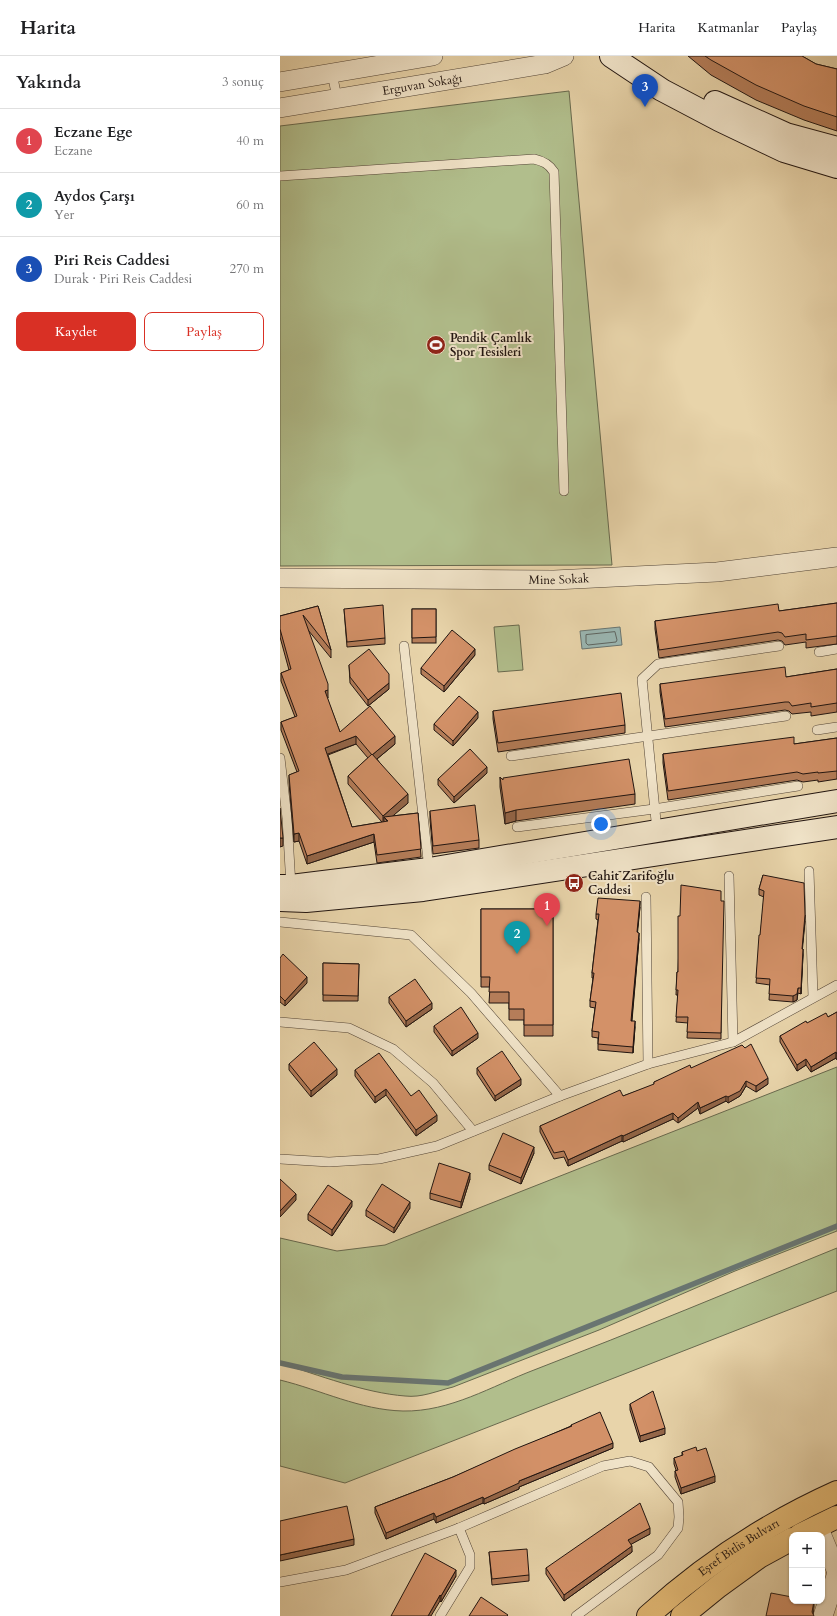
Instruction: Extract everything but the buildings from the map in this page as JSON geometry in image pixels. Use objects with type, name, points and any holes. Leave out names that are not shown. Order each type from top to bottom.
[{"type":"main road","points":[[611,56],[662,90],[719,120],[784,151],[837,167]]},
{"type":"main road","points":[[638,56],[665,77],[721,105],[786,134],[837,148]]},
{"type":"main road","points":[[284,890],[429,869],[837,801]]},
{"type":"main road","points":[[284,890],[306,901],[423,890],[837,827]]},
{"type":"main road","name":"Eşref Bitlis Bulvarı","points":[[648,1616],[672,1594],[707,1567],[756,1534],[807,1505],[837,1492]]},
{"type":"main road","name":"Eşref Bitlis Bulvarı","points":[[682,1616],[719,1586],[759,1557],[789,1541]]},
{"type":"street","name":"Erguvan Sokağı","points":[[280,82],[433,56]]},
{"type":"street","name":"Erguvan Sokağı","points":[[280,108],[545,64],[564,56]]},
{"type":"street","name":"Mine Sokak","points":[[280,578],[554,580],[717,572],[837,557]]},
{"type":"street","points":[[807,1505],[820,1530],[837,1573],[823,1616]]},
{"type":"lane","points":[[332,73],[337,98]]},
{"type":"lane","points":[[280,176],[534,159],[541,161],[551,168],[554,172],[564,491]]},
{"type":"lane","points":[[404,646],[429,869]]},
{"type":"lane","points":[[657,831],[642,679],[658,664],[779,646]]},
{"type":"lane","points":[[819,652],[837,649]]},
{"type":"lane","points":[[510,756],[786,716]]},
{"type":"lane","points":[[817,730],[837,727]]},
{"type":"lane","points":[[280,758],[287,818],[284,890]]},
{"type":"lane","points":[[517,827],[654,809],[798,786]]},
{"type":"lane","points":[[809,871],[813,998]]},
{"type":"lane","points":[[729,876],[733,1042]]},
{"type":"lane","points":[[646,896],[648,1064]]},
{"type":"lane","points":[[280,922],[411,935],[471,993],[560,1096]]},
{"type":"lane","points":[[280,1159],[329,1162],[379,1159],[437,1146],[560,1096],[648,1064],[733,1042],[837,986]]},
{"type":"lane","points":[[280,1022],[349,1028],[393,1049],[434,1083],[473,1131]]},
{"type":"lane","points":[[280,1582],[346,1570],[459,1528],[603,1466],[630,1460],[649,1467],[678,1502],[678,1528],[658,1554],[576,1616]]},
{"type":"lane","points":[[440,1616],[470,1567],[470,1556],[459,1528]]},
{"type":"green space","name":"Pendik Çamlık Spor Tesisleri","points":[[569,91],[612,565],[280,566],[280,126]]},
{"type":"green space","points":[[519,625],[523,670],[498,672],[494,627]]},
{"type":"green space","points":[[837,1067],[837,1231],[735,1271],[599,1330],[453,1387],[429,1394],[411,1396],[374,1391],[342,1383],[280,1363],[280,1238],[337,1251],[385,1245]]},
{"type":"green space","points":[[837,1248],[837,1291],[345,1483],[280,1466],[280,1380],[341,1399],[387,1410],[420,1410],[454,1403]]},
{"type":"water","points":[[620,627],[622,645],[582,649],[580,631]]},
{"type":"waterway","points":[[280,1363],[342,1377],[448,1383],[837,1226]]},
{"type":"place","name":"Piri Reis Caddesi","points":[[645,107]]},
{"type":"place","name":"Pendik Çamlık Spor Tesisleri","points":[[436,345]]},
{"type":"place","name":"Cahit Zarifoğlu Caddesi","points":[[574,883]]},
{"type":"place","name":"Eczane Ege","points":[[547,926]]},
{"type":"place","name":"Aydos Çarşı","points":[[517,954]]}]
